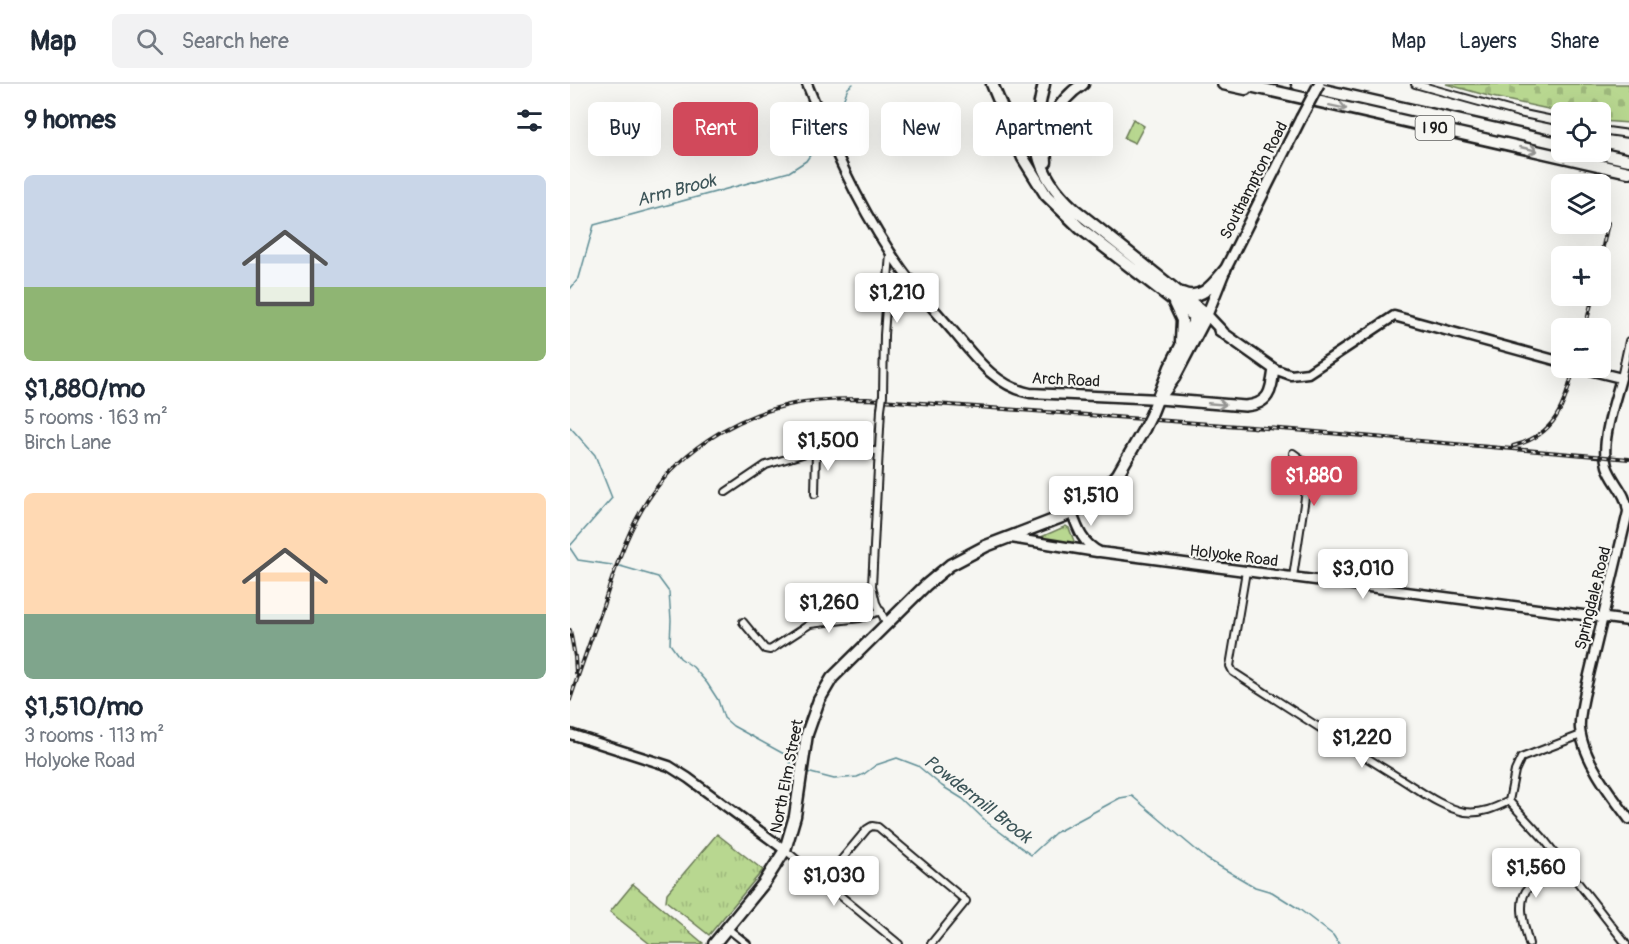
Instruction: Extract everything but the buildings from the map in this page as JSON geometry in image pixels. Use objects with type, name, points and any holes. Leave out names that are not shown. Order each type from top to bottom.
[{"type":"highway","points":[[992,84],[1029,169],[1046,195],[1056,198]]},
{"type":"highway","points":[[1037,84],[1030,120],[1033,153],[1037,168],[1056,198],[1080,228],[1169,290],[1201,316]]},
{"type":"highway","points":[[1044,84],[1037,113],[1037,144],[1045,175],[1056,198]]},
{"type":"highway","points":[[1056,198],[1047,167],[1045,148],[1048,133],[1061,104],[1083,84]]},
{"type":"highway","points":[[1223,84],[1303,99]]},
{"type":"highway","name":"I 90","points":[[1241,84],[1629,172]]},
{"type":"highway","name":"I 90","points":[[1298,84],[1551,142]]},
{"type":"highway","points":[[1320,84],[1442,117]]},
{"type":"highway","points":[[1611,156],[1629,160]]},
{"type":"highway","points":[[1169,290],[1188,296],[1199,294],[1210,287],[1225,270]]},
{"type":"highway","points":[[1169,290],[1182,320],[1180,349]]},
{"type":"highway","name":"Southampton Road","points":[[1159,399],[1170,386],[1201,316]]},
{"type":"highway","name":"Southampton Road","points":[[1144,429],[1159,399],[1170,367],[1201,316]]},
{"type":"highway","name":"North Elm Street","points":[[714,944],[774,870],[785,850],[795,816],[807,734],[819,700],[832,678],[926,585],[950,566],[986,546],[1072,513],[1099,495],[1116,476],[1144,429]]},
{"type":"main road","name":"Southampton Road","points":[[1201,316],[1216,291],[1320,84]]},
{"type":"main road","points":[[1159,399],[1238,406],[1255,405],[1265,400],[1272,383],[1274,369],[1201,316]]},
{"type":"street","name":"Arch Road","points":[[807,84],[847,178],[890,253],[907,277],[960,340],[992,374],[1010,387],[1039,394],[1159,399]]},
{"type":"street","points":[[1415,84],[1551,120]]},
{"type":"street","points":[[1611,132],[1629,134]]},
{"type":"street","points":[[887,624],[873,594],[872,578],[890,253]]},
{"type":"street","points":[[1274,369],[1284,374],[1308,373],[1394,316],[1551,359]]},
{"type":"street","name":"Springdale Road","points":[[1629,341],[1605,457],[1609,470],[1625,499],[1628,515],[1579,720],[1581,735],[1596,772],[1629,819]]},
{"type":"street","points":[[1611,376],[1621,378]]},
{"type":"street","points":[[726,492],[766,465],[816,450],[878,451]]},
{"type":"street","points":[[815,494],[816,450]]},
{"type":"street","points":[[1293,453],[1308,464],[1309,471],[1304,492],[1293,577]]},
{"type":"street","points":[[1072,513],[1083,539],[1092,549],[1100,552]]},
{"type":"street","name":"Holyoke Road","points":[[1011,538],[1100,552],[1629,621]]},
{"type":"street","points":[[1246,571],[1230,666],[1233,672],[1299,716],[1440,803],[1460,811],[1476,813],[1494,809],[1509,801]]},
{"type":"street","points":[[743,622],[765,649],[770,650],[810,624],[860,618],[880,611]]},
{"type":"street","points":[[570,734],[669,766],[688,778],[785,850],[899,944]]},
{"type":"street","points":[[1509,801],[1515,771],[1521,758],[1581,735]]},
{"type":"street","points":[[1509,801],[1534,827],[1626,944]]},
{"type":"street","points":[[823,882],[865,830],[872,826],[880,829],[966,901],[931,944]]},
{"type":"street","points":[[1529,944],[1523,909],[1525,892],[1529,886],[1563,863]]},
{"type":"street","points":[[727,928],[747,944]]},
{"type":"green space","points":[[1446,84],[1629,84],[1629,123],[1611,122],[1611,102],[1551,102],[1551,110]]},
{"type":"green space","points":[[1133,119],[1144,126],[1135,143],[1124,138]]},
{"type":"green space","points":[[1066,526],[1074,541],[1072,543],[1039,538]]},
{"type":"green space","points":[[717,834],[763,870],[709,935],[666,901],[667,893]]},
{"type":"green space","points":[[633,884],[703,943],[650,944],[610,912]]},
{"type":"waterway","name":"Arm Brook","points":[[842,102],[848,88],[853,84]]},
{"type":"waterway","name":"Arm Brook","points":[[570,289],[579,278],[594,225],[789,172],[810,156]]},
{"type":"waterway","name":"Powdermill Brook","points":[[570,427],[595,455],[612,498],[570,546]]},
{"type":"waterway","name":"Powdermill Brook","points":[[570,548],[578,560],[612,565]]},
{"type":"waterway","name":"Powdermill Brook","points":[[620,566],[658,577],[669,592],[670,644],[680,658],[693,667],[707,683],[718,700],[724,718],[733,726],[784,754],[797,769]]},
{"type":"waterway","name":"Powdermill Brook","points":[[807,772],[834,779],[857,777],[876,765],[897,758],[918,766],[942,786],[963,799],[988,823],[1031,855],[1055,833],[1120,798],[1132,796],[1207,859],[1255,887],[1272,892],[1299,909],[1333,935],[1339,944]]},
{"type":"railway","points":[[1603,246],[1606,234]]},
{"type":"railway","points":[[1588,318],[1590,306]]},
{"type":"railway","points":[[1513,446],[1528,441],[1549,427],[1562,406],[1571,378]]},
{"type":"railway","points":[[570,700],[614,572],[635,523],[654,490],[688,455],[729,427],[751,417],[798,403],[867,399],[1294,430],[1629,459]]},
{"type":"railway","points":[[570,630],[576,673]]}]
